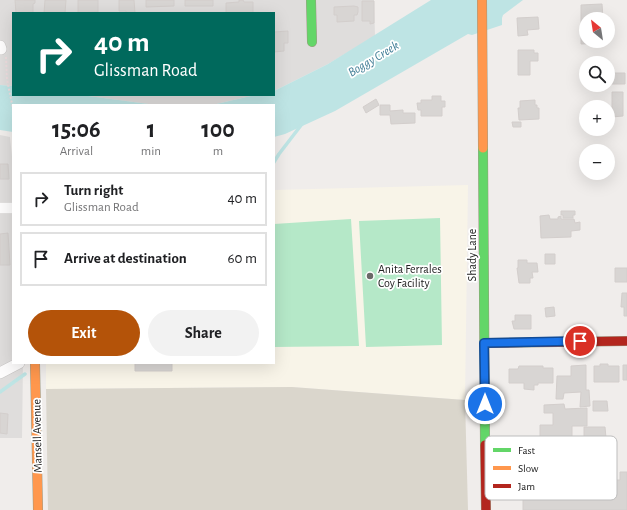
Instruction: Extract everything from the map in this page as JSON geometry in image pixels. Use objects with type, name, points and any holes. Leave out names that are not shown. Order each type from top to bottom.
[{"type":"street","points":[[311,0],[312,42]]},
{"type":"street","name":"Shady Lane","points":[[482,0],[485,436]]},
{"type":"street","points":[[0,208],[12,208]]},
{"type":"street","points":[[484,343],[627,341]]},
{"type":"street","points":[[0,373],[17,364]]},
{"type":"street","name":"Mansell Avenue","points":[[35,364],[38,510]]},
{"type":"street","name":"Shady Lane","points":[[486,500],[486,510]]},
{"type":"path","points":[[0,48],[4,50],[6,55],[7,78],[12,104]]},
{"type":"shaded area","points":[[0,0],[374,0],[375,36],[328,64],[275,90],[275,12],[12,12],[12,86],[0,85]]},
{"type":"shaded area","points":[[88,96],[251,96],[216,104],[148,104]]},
{"type":"shaded area","points":[[0,135],[10,137],[12,156],[12,364],[23,364],[22,438],[0,438]]},
{"type":"shaded area","name":"Anita Ferrales Coy Facility","points":[[468,185],[465,400],[292,387],[46,389],[46,364],[275,364],[275,190]]},
{"type":"shaded area","points":[[292,387],[465,400],[468,510],[48,510],[46,389]]},
{"type":"green space","points":[[440,218],[442,345],[366,347],[359,221]]},
{"type":"green space","points":[[351,219],[359,346],[275,347],[275,224]]},
{"type":"water","name":"Boggy Creek","points":[[431,0],[523,0],[503,15],[502,25],[472,35],[468,34],[335,111],[285,134],[275,137],[275,104],[216,104],[251,96],[275,96],[275,90],[328,64]]},
{"type":"water","points":[[0,85],[12,86],[12,96],[88,96],[148,104],[12,104],[12,132],[0,130]]},
{"type":"building","points":[[15,0],[35,0],[35,3],[33,4],[33,12],[16,12]]},
{"type":"building","points":[[45,0],[66,0],[65,12],[44,12]]},
{"type":"building","points":[[78,0],[98,0],[98,12],[78,12]]},
{"type":"building","points":[[119,0],[134,0],[135,12],[119,11]]},
{"type":"building","points":[[146,0],[174,0],[174,6],[146,7]]},
{"type":"building","points":[[185,0],[213,0],[213,6],[185,6]]},
{"type":"building","points":[[239,0],[243,0],[244,2],[253,2],[253,12],[226,12],[226,3],[239,2]]},
{"type":"building","points":[[362,1],[374,1],[374,23],[370,24],[370,21],[362,21]]},
{"type":"building","points":[[602,4],[603,12],[581,12],[581,5]]},
{"type":"building","points":[[334,7],[358,7],[358,12],[357,15],[354,15],[354,21],[337,22],[337,15],[334,15]]},
{"type":"building","points":[[538,17],[539,29],[527,30],[528,35],[518,36],[517,18]]},
{"type":"building","points":[[288,31],[288,43],[284,43],[284,51],[275,52],[275,32]]},
{"type":"building","points":[[518,50],[534,50],[534,53],[538,53],[538,61],[530,61],[530,75],[518,75]]},
{"type":"building","points":[[615,73],[625,73],[625,84],[615,84]]},
{"type":"building","points":[[612,92],[623,92],[623,116],[615,117],[615,100],[612,100]]},
{"type":"building","points":[[432,96],[441,96],[441,101],[445,101],[445,107],[442,107],[442,116],[421,116],[421,110],[418,110],[417,103],[421,103],[421,100],[432,100]]},
{"type":"building","points":[[376,99],[379,105],[366,113],[363,107]]},
{"type":"building","points":[[535,100],[535,105],[539,108],[539,119],[519,120],[518,108],[520,108],[520,101]]},
{"type":"building","points":[[380,105],[390,105],[390,111],[403,110],[403,113],[415,113],[415,123],[391,124],[390,115],[380,115]]},
{"type":"building","points":[[512,122],[521,122],[521,127],[513,127]]},
{"type":"building","points":[[0,164],[8,164],[9,179],[0,179]]},
{"type":"building","points":[[561,211],[575,211],[575,215],[573,215],[573,218],[563,218]]},
{"type":"building","points":[[549,215],[550,219],[558,219],[558,217],[561,216],[561,219],[574,219],[575,223],[580,222],[580,230],[571,231],[571,237],[541,238],[540,216]]},
{"type":"building","points":[[8,233],[10,265],[0,265],[0,234]]},
{"type":"building","points":[[545,254],[555,254],[555,264],[545,264]]},
{"type":"building","points":[[518,260],[527,260],[527,263],[537,263],[538,272],[532,272],[533,278],[530,278],[530,283],[519,283],[517,268]]},
{"type":"building","points":[[615,268],[627,268],[627,282],[615,282]]},
{"type":"building","points":[[622,293],[627,293],[627,316],[624,316],[624,307],[621,307]]},
{"type":"building","points":[[554,307],[555,316],[546,317],[545,308]]},
{"type":"building","points":[[515,315],[531,315],[531,329],[514,329],[512,321],[515,321]]},
{"type":"building","points":[[135,364],[172,364],[172,371],[135,371]]},
{"type":"building","points":[[600,364],[619,366],[619,382],[594,382],[594,366],[600,366]]},
{"type":"building","points":[[586,365],[586,390],[589,390],[590,406],[580,407],[581,392],[564,393],[563,399],[556,399],[557,376],[571,376],[571,366]]},
{"type":"building","points":[[623,365],[627,365],[627,380],[623,380]]},
{"type":"building","points":[[519,366],[543,366],[543,368],[553,368],[553,383],[538,383],[538,385],[534,385],[534,390],[524,389],[524,383],[509,383],[509,369],[518,369]]},
{"type":"building","points":[[593,401],[607,401],[608,411],[593,411]]},
{"type":"building","points":[[564,404],[565,409],[587,408],[587,426],[572,426],[572,436],[540,436],[540,425],[553,425],[553,413],[544,413],[544,405]]},
{"type":"building","points":[[0,413],[8,414],[7,434],[0,433]]},
{"type":"building","points":[[584,427],[605,427],[606,436],[584,436]]},
{"type":"building","points":[[620,472],[627,472],[627,510],[523,510],[523,500],[617,500],[617,480],[620,480]]},
{"type":"waterway","points":[[275,160],[302,124]]},
{"type":"waterway","points":[[0,392],[25,374]]},
{"type":"traffic: fast","points":[[311,0],[312,42]]},
{"type":"traffic: fast","points":[[483,148],[485,445]]},
{"type":"traffic: slow","points":[[482,0],[483,148]]},
{"type":"traffic: slow","points":[[35,364],[38,510]]},
{"type":"traffic: jam","points":[[485,343],[627,341]]},
{"type":"traffic: jam","points":[[486,500],[486,510]]},
{"type":"place","name":"Anita Ferrales Coy Facility","points":[[370,276]]},
{"type":"route","points":[[485,404],[484,343],[580,341]]}]
